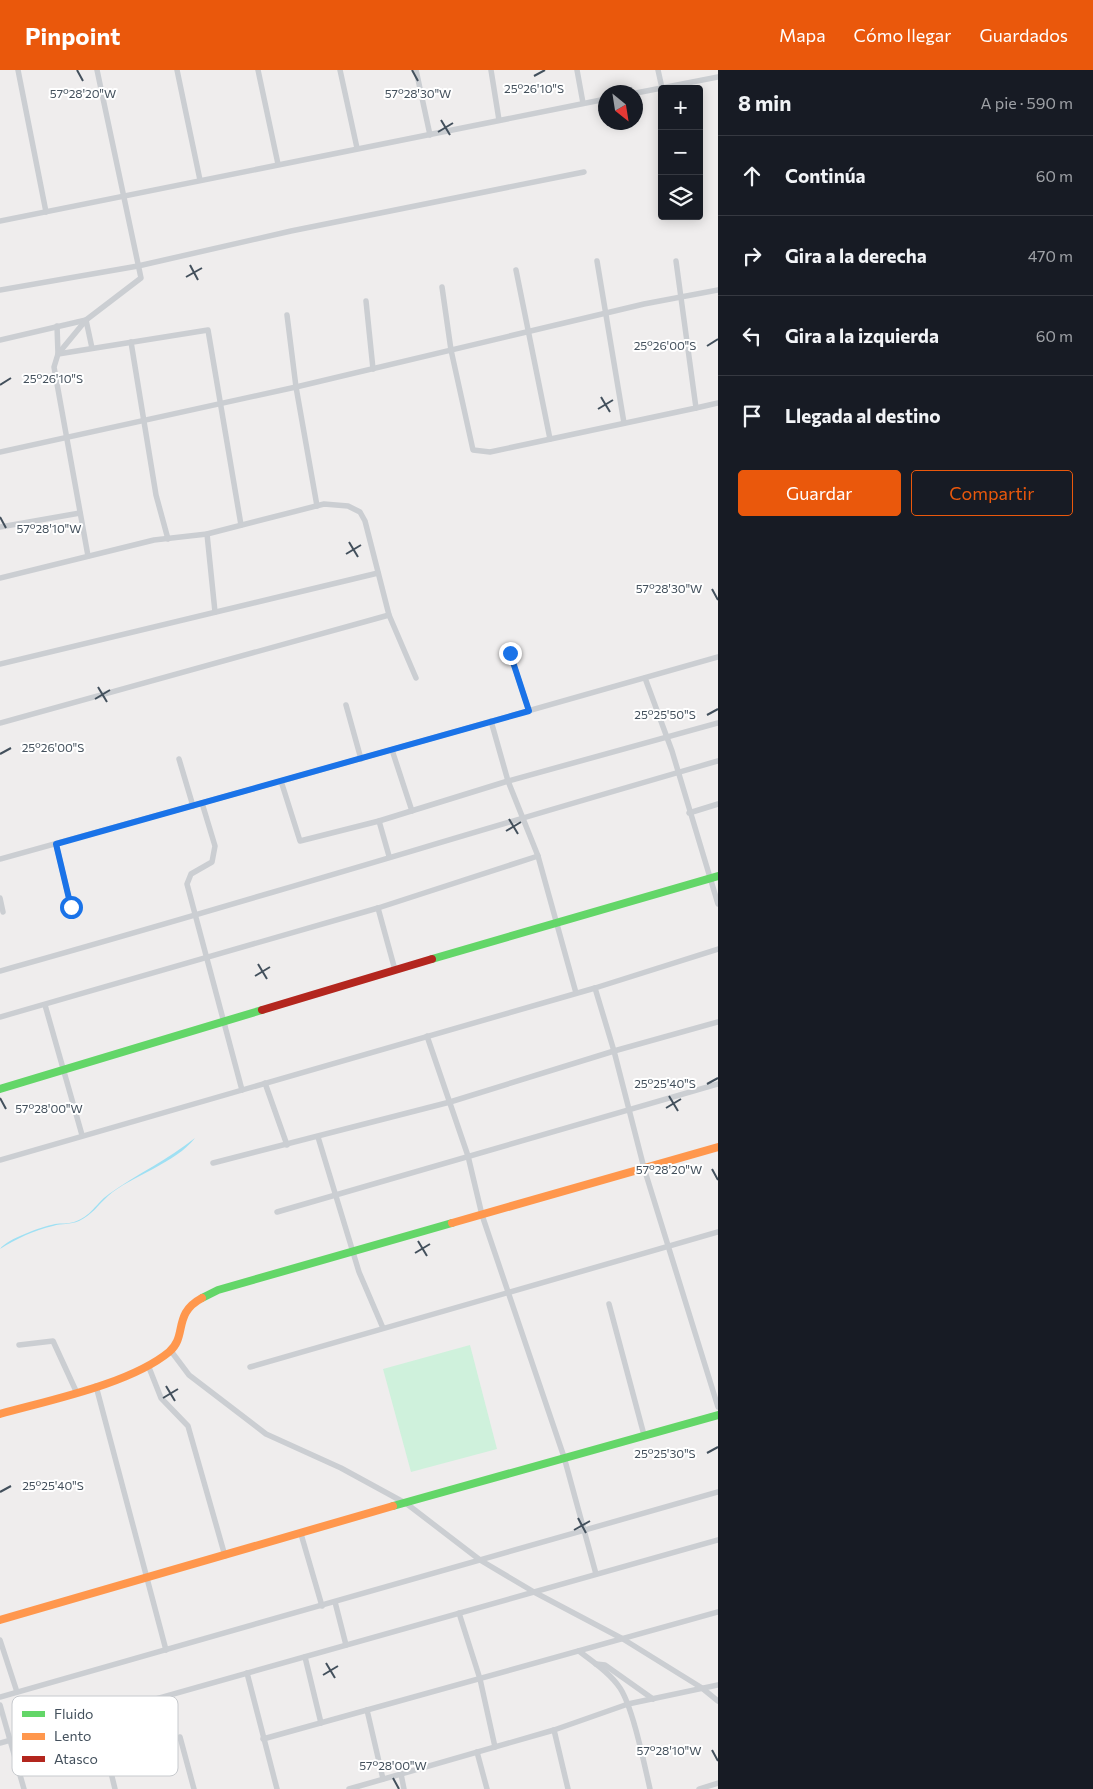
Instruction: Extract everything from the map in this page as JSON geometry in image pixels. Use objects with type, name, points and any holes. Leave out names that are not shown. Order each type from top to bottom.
[{"type":"street","points":[[18,70],[46,212]]},
{"type":"street","points":[[58,354],[86,320],[141,278],[122,197],[97,70]]},
{"type":"street","points":[[177,70],[200,180]]},
{"type":"street","points":[[258,70],[278,164]]},
{"type":"street","points":[[340,70],[357,148]]},
{"type":"street","points":[[416,70],[430,134]]},
{"type":"street","points":[[491,70],[499,120]]},
{"type":"street","points":[[576,70],[583,103]]},
{"type":"street","points":[[658,70],[661,85]]},
{"type":"street","points":[[677,85],[718,77]]},
{"type":"street","points":[[643,92],[658,89]]},
{"type":"street","points":[[0,221],[598,100]]},
{"type":"street","points":[[0,290],[138,266],[291,231],[584,172]]},
{"type":"street","points":[[597,260],[624,423]]},
{"type":"street","points":[[676,261],[696,408]]},
{"type":"street","points":[[516,270],[550,439]]},
{"type":"street","points":[[442,286],[451,350],[473,450],[490,452],[718,403]]},
{"type":"street","points":[[0,452],[68,439],[606,313],[718,290]]},
{"type":"street","points":[[366,301],[373,369]]},
{"type":"street","points":[[287,315],[296,387],[317,506]]},
{"type":"street","points":[[0,340],[86,320]]},
{"type":"street","points":[[86,320],[92,348]]},
{"type":"street","points":[[57,326],[58,354],[54,367],[88,556]]},
{"type":"street","points":[[58,354],[208,330],[241,525]]},
{"type":"street","points":[[131,342],[156,495],[168,539]]},
{"type":"street","points":[[0,578],[88,556],[168,539],[207,534],[317,506],[348,506],[360,512],[366,521],[389,615],[416,678]]},
{"type":"street","points":[[0,527],[80,512]]},
{"type":"street","points":[[207,534],[215,612]]},
{"type":"street","points":[[0,664],[378,573]]},
{"type":"street","points":[[0,723],[389,615]]},
{"type":"street","points":[[510,653],[529,711]]},
{"type":"street","points":[[0,859],[281,782],[718,657]]},
{"type":"street","points":[[645,678],[678,773],[718,904]]},
{"type":"street","points":[[346,705],[361,759]]},
{"type":"street","points":[[491,721],[508,781],[538,856],[576,993]]},
{"type":"street","points":[[281,782],[300,841],[379,821],[508,781],[718,723]]},
{"type":"street","points":[[392,750],[412,810]]},
{"type":"street","points":[[179,759],[193,806]]},
{"type":"street","points":[[0,971],[196,916],[389,856],[718,761]]},
{"type":"street","points":[[202,803],[215,846],[212,862],[191,874],[187,884],[242,1090]]},
{"type":"street","points":[[689,813],[718,804]]},
{"type":"street","points":[[379,821],[389,856]]},
{"type":"street","points":[[56,844],[71,907]]},
{"type":"street","points":[[0,1018],[378,908],[538,856]]},
{"type":"street","points":[[0,1089],[395,970],[718,876]]},
{"type":"street","points":[[0,898],[3,912]]},
{"type":"street","points":[[378,908],[395,970]]},
{"type":"street","points":[[0,1160],[595,988],[718,949]]},
{"type":"street","points":[[595,988],[614,1051],[644,1168],[718,1407]]},
{"type":"street","points":[[45,1005],[82,1135]]},
{"type":"street","points":[[213,1163],[450,1102],[614,1051],[718,1022]]},
{"type":"street","points":[[427,1036],[468,1156],[482,1215],[564,1457],[596,1574]]},
{"type":"street","points":[[264,1083],[287,1145]]},
{"type":"street","points":[[278,1212],[629,1108],[718,1084]]},
{"type":"street","points":[[318,1137],[368,1297],[383,1328]]},
{"type":"street","points":[[0,1414],[96,1386],[148,1365],[171,1351],[177,1340],[187,1309],[218,1290],[718,1147]]},
{"type":"street","points":[[250,1367],[718,1232]]},
{"type":"street","points":[[609,1304],[644,1435]]},
{"type":"street","points":[[19,1345],[53,1341],[76,1392]]},
{"type":"street","points":[[171,1351],[189,1374],[266,1434],[341,1468],[408,1504],[480,1560],[534,1592],[623,1639],[702,1688],[718,1701]]},
{"type":"street","points":[[148,1365],[160,1398],[188,1426],[225,1556]]},
{"type":"street","points":[[96,1386],[166,1650]]},
{"type":"street","points":[[0,1620],[408,1504],[564,1457],[718,1415]]},
{"type":"street","points":[[0,1697],[718,1492]]},
{"type":"street","points":[[301,1534],[322,1606]]},
{"type":"street","points":[[165,1696],[718,1540]]},
{"type":"street","points":[[335,1602],[346,1645]]},
{"type":"street","points":[[263,1739],[718,1612]]},
{"type":"street","points":[[459,1613],[480,1679],[495,1747]]},
{"type":"street","points":[[0,1640],[17,1692]]},
{"type":"street","points":[[579,1651],[596,1664],[620,1688],[628,1704],[650,1789]]},
{"type":"street","points":[[305,1657],[321,1723]]},
{"type":"street","points":[[596,1664],[605,1665],[653,1699]]},
{"type":"street","points":[[247,1673],[277,1789]]},
{"type":"street","points":[[350,1789],[554,1730],[628,1704],[718,1685]]},
{"type":"street","points":[[0,1705],[12,1750]]},
{"type":"street","points":[[366,1710],[383,1779]]},
{"type":"street","points":[[554,1730],[568,1789]]},
{"type":"street","points":[[180,1737],[194,1789]]},
{"type":"street","points":[[0,1743],[12,1739]]},
{"type":"street","points":[[477,1752],[487,1789]]},
{"type":"street","points":[[401,1774],[404,1789]]},
{"type":"street","points":[[20,1776],[24,1789]]},
{"type":"street","points":[[112,1776],[115,1789]]},
{"type":"street","points":[[699,1789],[718,1783]]},
{"type":"green space","points":[[470,1345],[497,1449],[411,1472],[383,1369]]},
{"type":"water","points":[[195,1138],[177,1155],[118,1189],[84,1219],[73,1222],[85,1216],[109,1194],[175,1153]]},
{"type":"water","points":[[68,1223],[39,1230],[19,1238],[0,1249],[17,1237],[55,1224]]},
{"type":"traffic: fast","points":[[432,959],[718,876]]},
{"type":"traffic: fast","points":[[0,1089],[262,1010]]},
{"type":"traffic: fast","points":[[202,1298],[218,1290],[452,1223]]},
{"type":"traffic: fast","points":[[393,1506],[718,1415]]},
{"type":"traffic: slow","points":[[452,1223],[718,1147]]},
{"type":"traffic: slow","points":[[0,1414],[89,1390],[112,1382],[153,1363],[175,1346],[183,1318],[193,1304],[202,1298]]},
{"type":"traffic: slow","points":[[0,1620],[393,1506]]},
{"type":"traffic: jam","points":[[262,1010],[432,959]]},
{"type":"route","points":[[71,907],[56,844],[529,711],[510,653]]}]
